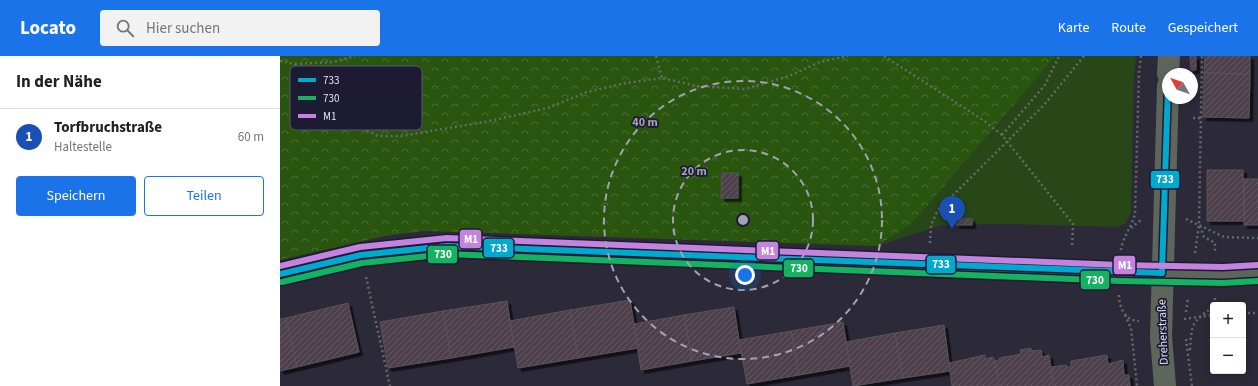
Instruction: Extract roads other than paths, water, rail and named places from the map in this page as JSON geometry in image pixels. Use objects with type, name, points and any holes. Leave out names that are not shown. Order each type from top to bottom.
[{"type":"main road","points":[[1168,68],[1169,56]]},
{"type":"main road","name":"Dreherstraße","points":[[1165,386],[1161,336],[1167,104]]},
{"type":"main road","points":[[280,274],[361,255],[447,246],[1072,271],[1258,273]]},
{"type":"place","name":"Torfbruchstraße","points":[[952,229]]}]
